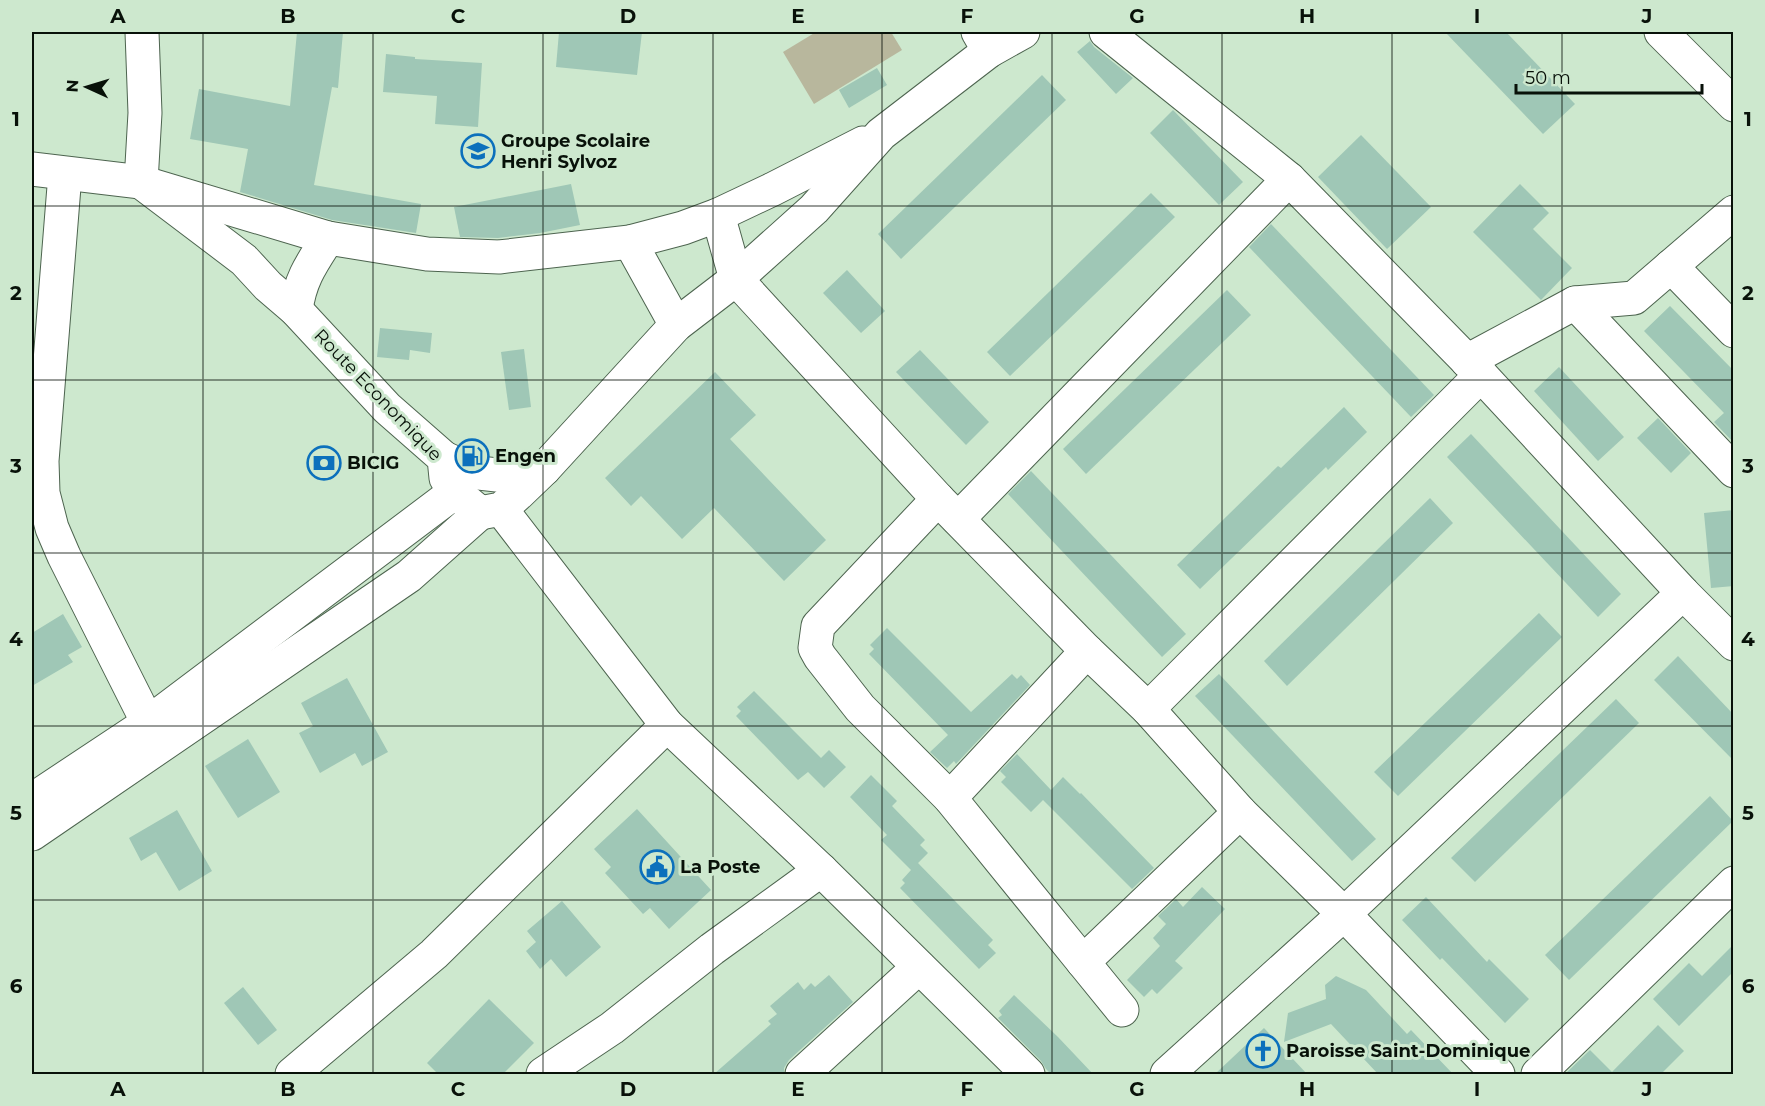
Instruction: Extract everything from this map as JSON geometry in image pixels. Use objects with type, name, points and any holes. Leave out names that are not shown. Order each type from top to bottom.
[{"type":"main road","points":[[141,182],[145,113],[142,32]]},
{"type":"main road","points":[[32,834],[400,582],[544,469],[676,325],[736,279],[814,209],[881,134],[984,41],[1023,32]]},
{"type":"main road","points":[[1107,32],[1289,179],[1474,368],[1683,593],[1734,644]]},
{"type":"main road","points":[[1661,32],[1734,105]]},
{"type":"main road","points":[[32,169],[141,182],[328,238],[427,254],[499,257],[630,242],[683,228],[718,215],[881,134]]},
{"type":"main road","points":[[65,174],[42,461],[44,493],[52,528],[64,556],[148,723]]},
{"type":"main road","points":[[1122,1010],[950,798],[860,708],[815,648],[818,626],[948,509],[1289,179]]},
{"type":"main road","name":"Route Economique","points":[[141,182],[244,260],[268,286],[296,310],[387,408],[444,459],[446,478],[455,492],[491,511],[667,725],[821,870],[1028,1074]]},
{"type":"main road","points":[[1148,709],[1474,368],[1575,303],[1634,298],[1734,212]]},
{"type":"main road","points":[[718,215],[736,279],[948,509],[1087,651],[1148,709],[1240,812],[1344,914],[1498,1074]]},
{"type":"main road","points":[[296,310],[298,291],[303,279],[328,238]]},
{"type":"main road","points":[[630,242],[676,325]]},
{"type":"main road","points":[[1671,266],[1734,331]]},
{"type":"main road","points":[[1575,303],[1734,471]]},
{"type":"main road","points":[[444,459],[479,473],[497,475],[544,469]]},
{"type":"main road","points":[[32,800],[148,723],[455,492]]},
{"type":"main road","points":[[1167,1074],[1344,914],[1683,593]]},
{"type":"main road","points":[[950,798],[1087,651]]},
{"type":"main road","points":[[292,1074],[308,1063],[434,954],[667,725]]},
{"type":"main road","points":[[1083,962],[1240,812]]},
{"type":"main road","points":[[543,1074],[612,1028],[712,949],[821,870]]},
{"type":"main road","points":[[1538,1074],[1734,883]]},
{"type":"main road","points":[[802,1074],[919,967]]},
{"type":"green space","points":[[816,32],[891,32],[902,50],[814,104],[783,52]]},
{"type":"building","points":[[297,32],[343,32],[338,88],[332,87],[314,185],[421,204],[416,233],[332,220],[240,192],[248,149],[190,139],[199,89],[290,106]]},
{"type":"building","points":[[559,32],[642,32],[637,75],[556,67]]},
{"type":"building","points":[[1445,32],[1506,32],[1575,104],[1543,134]]},
{"type":"building","points":[[1090,41],[1094,47],[1133,78],[1116,94],[1077,52]]},
{"type":"building","points":[[386,54],[415,57],[415,59],[482,63],[478,127],[435,124],[437,96],[383,92]]},
{"type":"building","points":[[877,68],[887,85],[849,108],[839,90]]},
{"type":"building","points":[[1042,75],[1066,100],[901,259],[878,234]]},
{"type":"building","points":[[1173,110],[1243,182],[1219,205],[1150,133]]},
{"type":"building","points":[[1361,135],[1431,207],[1387,249],[1318,177]]},
{"type":"building","points":[[571,184],[580,225],[498,238],[460,237],[454,207]]},
{"type":"building","points":[[1520,184],[1549,213],[1533,229],[1572,268],[1541,300],[1473,232]]},
{"type":"building","points":[[1151,193],[1175,217],[1010,376],[987,352]]},
{"type":"building","points":[[1271,224],[1434,395],[1411,417],[1249,247]]},
{"type":"building","points":[[847,270],[885,311],[861,333],[823,293]]},
{"type":"building","points":[[1227,290],[1251,315],[1086,474],[1063,449]]},
{"type":"building","points":[[1670,306],[1734,371],[1734,443],[1714,422],[1724,413],[1644,331]]},
{"type":"building","points":[[380,328],[432,333],[430,353],[410,350],[409,360],[377,357]]},
{"type":"building","points":[[524,349],[531,407],[509,410],[501,352]]},
{"type":"building","points":[[920,350],[989,422],[966,445],[896,372]]},
{"type":"building","points":[[1559,367],[1624,437],[1598,461],[1534,391]]},
{"type":"building","points":[[715,372],[756,415],[730,439],[826,540],[784,581],[714,508],[682,539],[641,496],[631,506],[605,478]]},
{"type":"building","points":[[1344,407],[1367,432],[1328,470],[1326,467],[1200,589],[1177,565],[1278,466],[1281,468]]},
{"type":"building","points":[[1658,418],[1691,453],[1671,473],[1637,438]]},
{"type":"building","points":[[1471,434],[1621,594],[1598,617],[1447,457]]},
{"type":"building","points":[[1031,471],[1186,634],[1162,657],[1008,494]]},
{"type":"building","points":[[1430,498],[1453,523],[1287,686],[1264,661]]},
{"type":"building","points":[[1734,510],[1734,586],[1711,588],[1704,513]]},
{"type":"building","points":[[1539,613],[1562,637],[1398,796],[1374,772]]},
{"type":"building","points":[[63,614],[82,647],[68,655],[73,662],[32,686],[32,633]]},
{"type":"building","points":[[887,628],[971,712],[1012,674],[1017,679],[1021,675],[1030,685],[956,764],[954,761],[947,768],[930,752],[948,735],[869,654],[874,649],[870,645]]},
{"type":"building","points":[[1678,656],[1734,715],[1734,761],[1654,680]]},
{"type":"building","points":[[1219,674],[1376,839],[1352,861],[1195,696]]},
{"type":"building","points":[[347,678],[388,752],[362,766],[355,753],[320,773],[299,733],[313,726],[301,703]]},
{"type":"building","points":[[754,691],[821,758],[829,750],[846,767],[824,788],[808,772],[798,780],[736,716],[741,711],[737,707]]},
{"type":"building","points":[[1616,699],[1639,723],[1475,882],[1451,858]]},
{"type":"building","points":[[248,739],[280,792],[238,818],[205,766]]},
{"type":"building","points":[[1017,754],[1051,790],[1063,777],[1154,868],[1132,889],[1043,800],[1031,812],[1001,782],[1006,777],[1000,771]]},
{"type":"building","points":[[871,775],[897,801],[892,806],[925,840],[920,845],[928,853],[918,863],[993,940],[988,945],[996,953],[979,969],[900,888],[905,883],[902,880],[911,870],[881,840],[887,835],[850,797]]},
{"type":"building","points":[[1710,796],[1733,821],[1569,980],[1545,955]]},
{"type":"building","points":[[637,809],[711,890],[669,929],[650,908],[643,914],[605,873],[611,867],[594,849]]},
{"type":"building","points":[[177,810],[212,871],[179,891],[156,852],[141,861],[129,838]]},
{"type":"building","points":[[1202,887],[1225,909],[1175,961],[1183,968],[1157,994],[1152,989],[1144,997],[1127,980],[1160,946],[1153,938],[1166,924],[1158,916],[1176,899],[1183,907]]},
{"type":"building","points":[[1426,897],[1487,962],[1489,959],[1529,999],[1505,1023],[1402,920]]},
{"type":"building","points":[[562,901],[601,947],[566,977],[551,959],[540,969],[526,951],[536,942],[527,931]]},
{"type":"building","points":[[1734,944],[1734,971],[1679,1026],[1653,999],[1689,963],[1702,976]]},
{"type":"building","points":[[829,975],[853,1002],[789,1060],[784,1068],[784,1074],[714,1074],[771,1024],[768,1021],[777,1014],[770,1006],[798,982],[804,990],[811,983],[815,987]]},
{"type":"building","points":[[1336,976],[1366,990],[1407,1034],[1411,1030],[1453,1074],[1378,1074],[1331,1024],[1284,1042],[1288,1013],[1326,999],[1325,985]]},
{"type":"building","points":[[243,987],[277,1030],[258,1045],[224,1003]]},
{"type":"building","points":[[1014,995],[1093,1074],[1051,1074],[1046,1069],[1041,1061],[998,1018],[1002,1015],[999,1011]]},
{"type":"building","points":[[489,999],[534,1043],[503,1074],[438,1074],[427,1063]]},
{"type":"building","points":[[1658,1025],[1684,1051],[1661,1074],[1565,1074],[1590,1050],[1612,1072]]},
{"type":"building","name":"Paroisse Saint-Dominique","points":[[1264,1028],[1307,1074],[1215,1074]]},
{"type":"place","name":"Groupe Scolaire Henri Sylvoz","points":[[478,151]]},
{"type":"place","name":"Engen","points":[[472,456]]},
{"type":"place","name":"BICIG","points":[[324,463]]},
{"type":"place","name":"La Poste","points":[[657,867]]},
{"type":"place","name":"Paroisse Saint-Dominique","points":[[1263,1051]]}]
